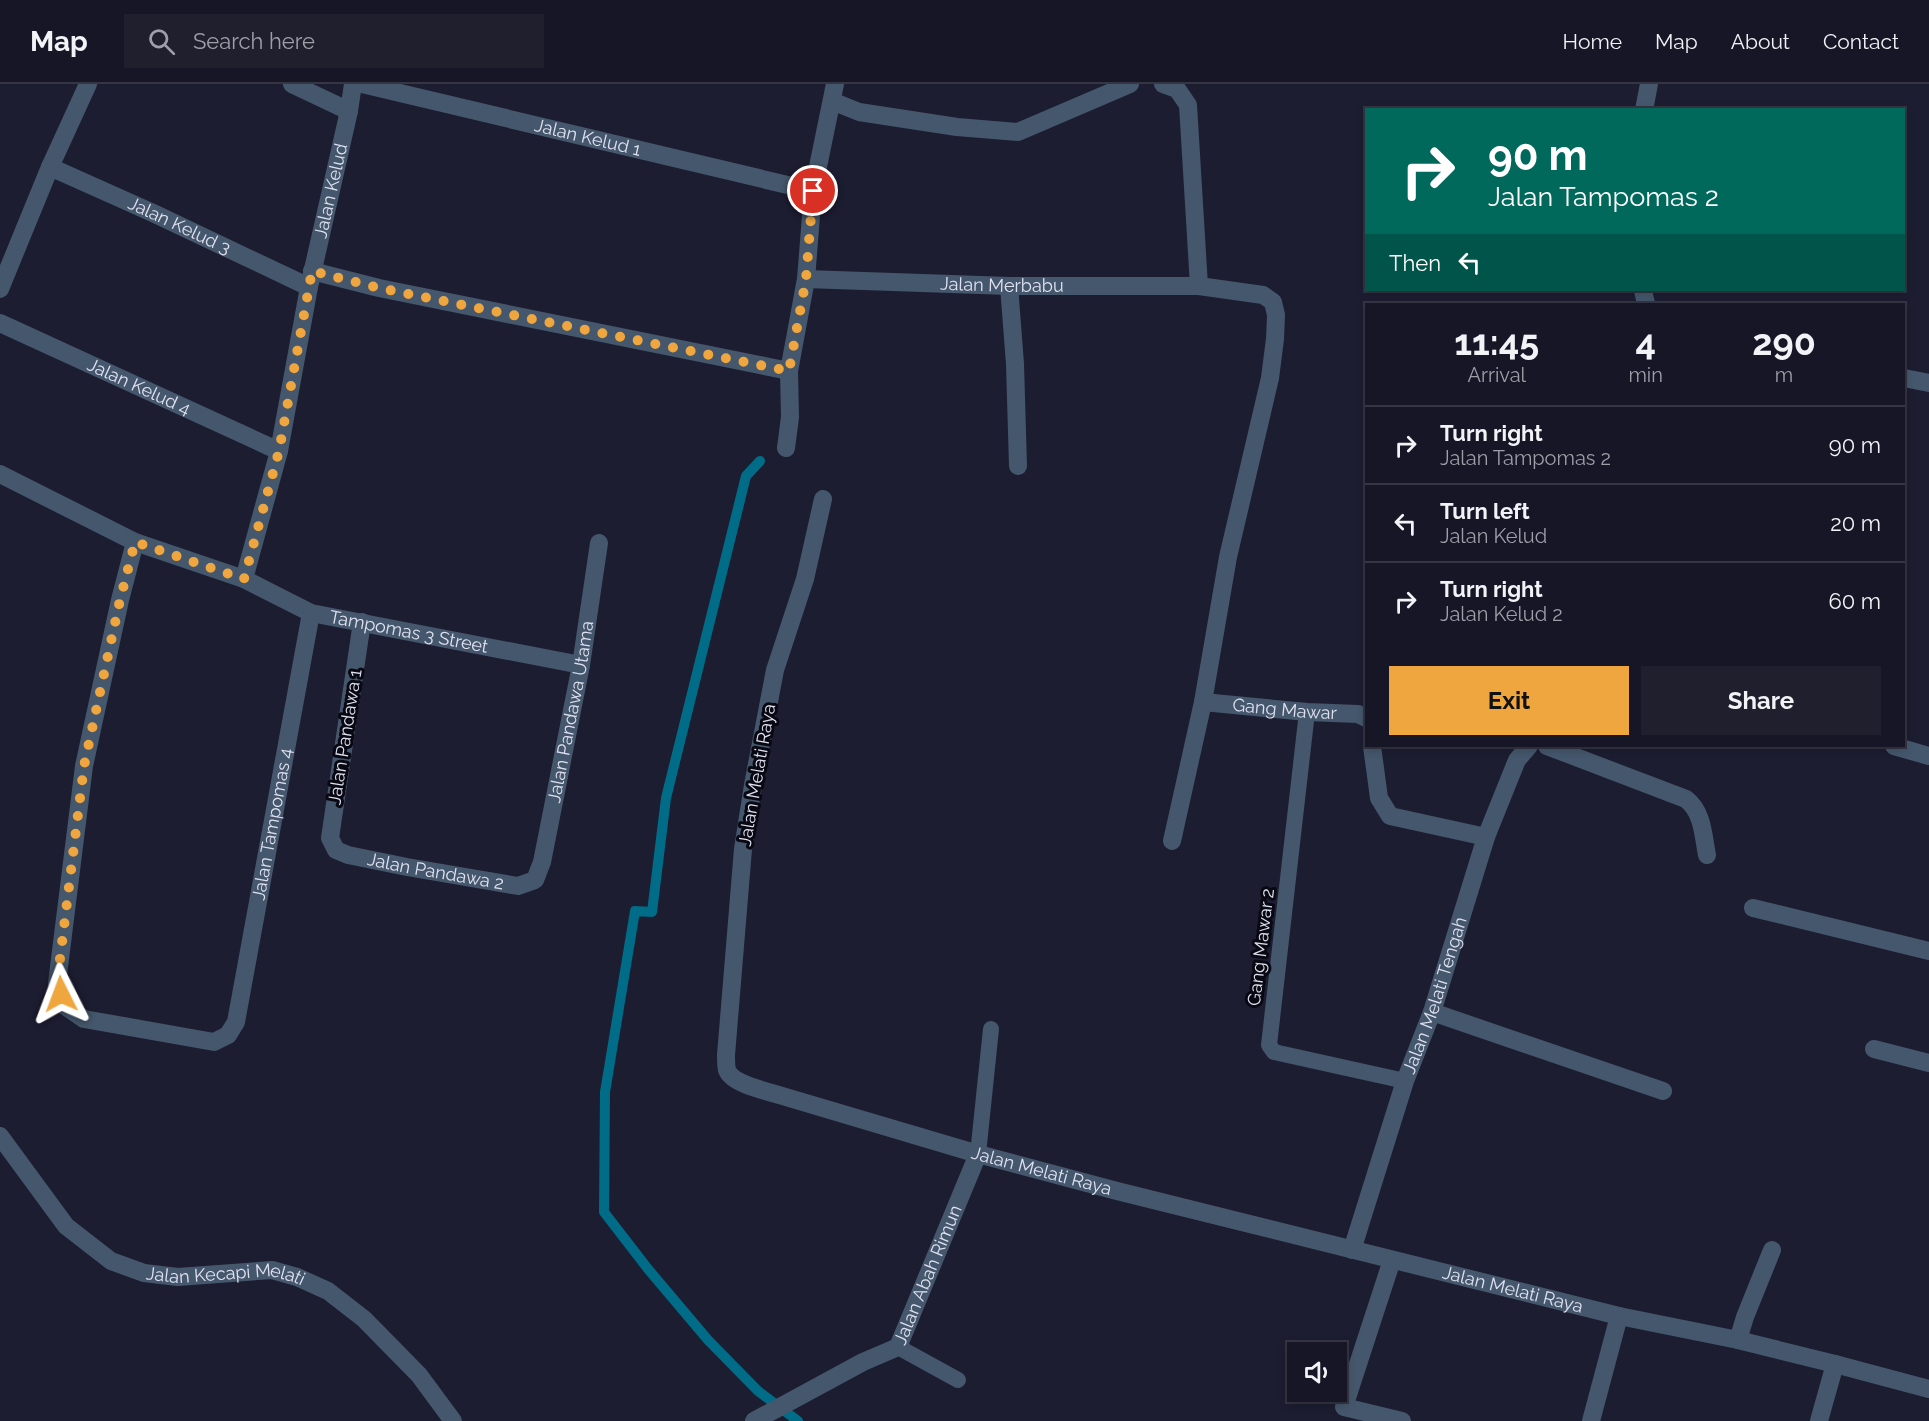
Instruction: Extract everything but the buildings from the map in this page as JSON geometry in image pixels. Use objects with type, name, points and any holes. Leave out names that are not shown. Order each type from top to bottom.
[{"type":"street","points":[[0,289],[50,166],[88,84]]},
{"type":"street","points":[[292,84],[349,111]]},
{"type":"street","name":"Jalan Kelud","points":[[244,579],[279,451],[311,279],[353,84]]},
{"type":"street","name":"Jalan Kelud 1","points":[[362,84],[813,191]]},
{"type":"street","points":[[786,448],[790,417],[789,371],[806,279],[813,191],[834,92],[859,112],[957,127],[1018,132],[1130,84]]},
{"type":"street","points":[[1163,84],[1177,89],[1188,105],[1199,286]]},
{"type":"street","points":[[1644,108],[1649,84]]},
{"type":"street","name":"Jalan Kelud 3","points":[[50,166],[153,213],[311,279],[379,288],[789,371]]},
{"type":"street","name":"Jalan Merbabu","points":[[806,279],[1009,285],[1199,286],[1263,295],[1273,302],[1275,339],[1270,378],[1228,556],[1203,702],[1172,841]]},
{"type":"street","points":[[1009,285],[1016,364],[1018,466]]},
{"type":"street","name":"Jalan Kelud 4","points":[[0,323],[279,451]]},
{"type":"street","points":[[1905,378],[1929,382]]},
{"type":"street","name":"Tampomas 3 Street","points":[[0,474],[135,542],[244,579],[311,612],[581,665]]},
{"type":"street","name":"Jalan Melati Raya","points":[[823,499],[805,579],[775,670],[753,784],[743,849],[726,1055],[727,1070],[732,1077],[761,1089],[978,1154],[1392,1260],[1619,1316],[1738,1340],[1929,1389]]},
{"type":"street","name":"Jalan Tampomas 4","points":[[135,542],[84,766],[57,983],[65,1006],[84,1019],[214,1042],[228,1035],[236,1022],[311,612]]},
{"type":"street","name":"Jalan Pandawa Utama","points":[[535,880],[542,862],[581,665],[599,543]]},
{"type":"street","name":"Jalan Pandawa 1","points":[[336,850],[330,838],[362,622]]},
{"type":"street","name":"Gang Mawar","points":[[1203,702],[1307,712],[1358,714],[1365,718]]},
{"type":"street","points":[[1372,747],[1379,798],[1390,816],[1486,837]]},
{"type":"street","name":"Jalan Melati Tengah","points":[[1352,1250],[1406,1081],[1432,1012],[1486,837],[1517,760],[1529,747]]},
{"type":"street","points":[[1550,747],[1686,799],[1698,812],[1707,855]]},
{"type":"street","points":[[1898,747],[1929,756]]},
{"type":"street","name":"Jalan Pandawa 2","points":[[336,850],[348,855],[407,867],[518,886],[535,880]]},
{"type":"street","points":[[1753,908],[1929,951]]},
{"type":"street","points":[[1432,1012],[1663,1091]]},
{"type":"street","points":[[1874,1049],[1929,1064]]},
{"type":"street","name":"Jalan Kecapi Melati","points":[[0,1136],[66,1226],[111,1260],[144,1273],[178,1277],[272,1270],[308,1282],[328,1292],[364,1319],[419,1375],[453,1421]]},
{"type":"street","name":"Jalan Abah Rimun","points":[[754,1421],[863,1362],[898,1347],[978,1154]]},
{"type":"street","points":[[1738,1340],[1772,1250]]},
{"type":"street","points":[[1392,1260],[1344,1407],[1402,1421]]},
{"type":"street","points":[[1591,1421],[1619,1316]]},
{"type":"street","points":[[1819,1421],[1835,1364]]},
{"type":"lane","name":"Gang Mawar 2","points":[[1307,712],[1269,1045],[1274,1052],[1406,1081]]},
{"type":"lane","points":[[978,1154],[991,1029]]},
{"type":"lane","points":[[898,1347],[958,1380]]},
{"type":"waterway","points":[[760,461],[746,476],[666,798],[652,912],[635,911],[605,1092],[604,1212],[708,1340],[758,1391],[798,1421]]},
{"type":"route","points":[[61,994],[57,983],[84,766],[135,542],[244,579],[279,451],[312,271],[379,288],[789,371],[806,279],[813,191]]}]
